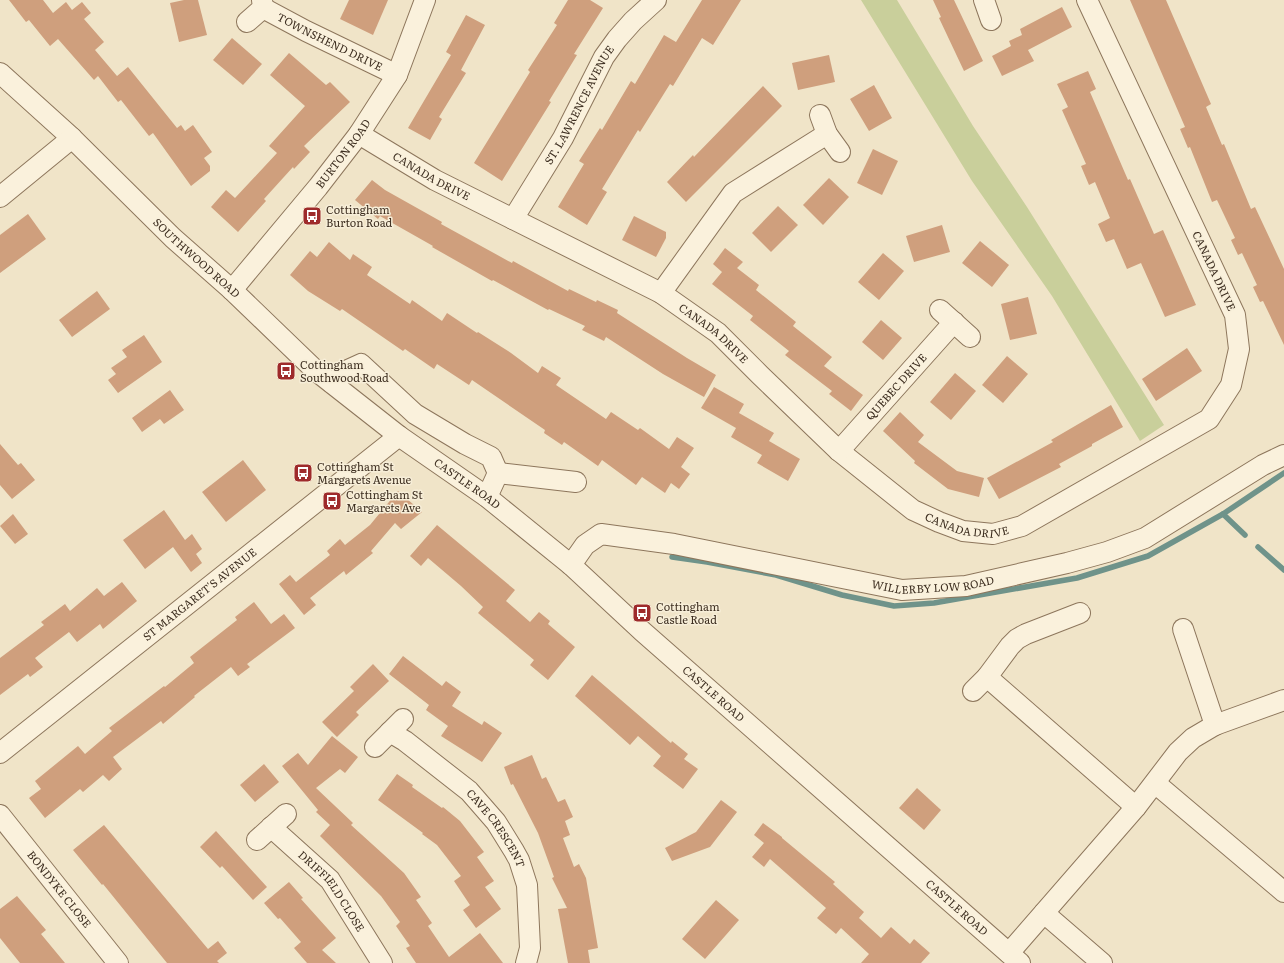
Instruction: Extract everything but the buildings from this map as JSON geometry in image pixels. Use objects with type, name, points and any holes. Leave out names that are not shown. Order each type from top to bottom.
[{"type":"street","name":"BURTON ROAD","points":[[232,290],[318,187],[359,134],[397,75],[425,0]]},
{"type":"street","name":"ST. LAWRENCE AVENUE","points":[[513,219],[563,138],[604,57],[633,21],[656,0]]},
{"type":"street","name":"CANADA DRIVE","points":[[359,134],[436,180],[661,293],[718,332],[838,451],[913,510],[963,531],[993,534],[1022,526],[1209,418],[1231,385],[1239,349],[1235,315],[1087,0]]},
{"type":"street","name":"TOWNSHEND DRIVE","points":[[247,22],[263,4],[306,31],[397,75]]},
{"type":"street","name":"SOUTHWOOD ROAD","points":[[0,73],[72,138],[173,238],[232,290],[315,370],[399,436]]},
{"type":"street","points":[[820,115],[827,134],[840,152]]},
{"type":"street","points":[[661,293],[733,193],[827,134]]},
{"type":"street","points":[[0,197],[72,138]]},
{"type":"street","name":"QUEBEC DRIVE","points":[[838,451],[947,316],[970,337]]},
{"type":"street","points":[[332,383],[350,368],[361,364],[415,414],[465,444],[491,457],[498,473],[487,497]]},
{"type":"street","name":"CASTLE ROAD","points":[[399,436],[487,497],[571,565],[630,621],[1014,958]]},
{"type":"street","name":"ST MARGARET'S AVENUE","points":[[0,753],[399,436]]},
{"type":"street","name":"WILLERBY LOW ROAD","points":[[571,565],[585,545],[601,534],[674,544],[902,590],[966,586],[1067,563],[1107,552],[1145,538],[1263,465],[1284,455]]},
{"type":"street","points":[[498,473],[576,482]]},
{"type":"street","points":[[973,692],[1014,643],[1026,634],[1080,613]]},
{"type":"street","points":[[1183,630],[1215,725]]},
{"type":"street","points":[[987,677],[1136,807]]},
{"type":"street","points":[[1014,958],[1044,913],[1136,807],[1178,752],[1193,738],[1215,725],[1284,700]]},
{"type":"street","name":"CAVE CRESCENT","points":[[375,747],[397,725],[405,741],[469,792],[496,822],[519,860],[527,886],[530,948],[526,963]]},
{"type":"street","points":[[1155,783],[1284,892]]},
{"type":"street","name":"BONDYKE CLOSE","points":[[0,815],[118,963]]},
{"type":"street","name":"DRIFFIELD CLOSE","points":[[271,827],[330,880],[382,963]]},
{"type":"street","points":[[1044,913],[1102,963]]},
{"type":"green space","points":[[861,0],[897,0],[973,126],[1027,207],[1164,425],[1140,441],[1052,296],[972,181]]},
{"type":"waterway","points":[[672,557],[776,575],[842,595],[894,606],[934,603],[1077,578],[1148,556],[1223,514],[1284,473]]},
{"type":"waterway","points":[[1223,514],[1245,535]]},
{"type":"waterway","points":[[1258,547],[1284,570]]},
{"type":"place","name":"Cottingham Burton Road","points":[[312,216]]},
{"type":"place","name":"Cottingham Southwood Road","points":[[286,371]]},
{"type":"place","name":"Cottingham St Margarets Avenue","points":[[303,473]]},
{"type":"place","name":"Cottingham St Margarets Ave","points":[[332,501]]},
{"type":"place","name":"Cottingham Castle Road","points":[[642,613]]}]
